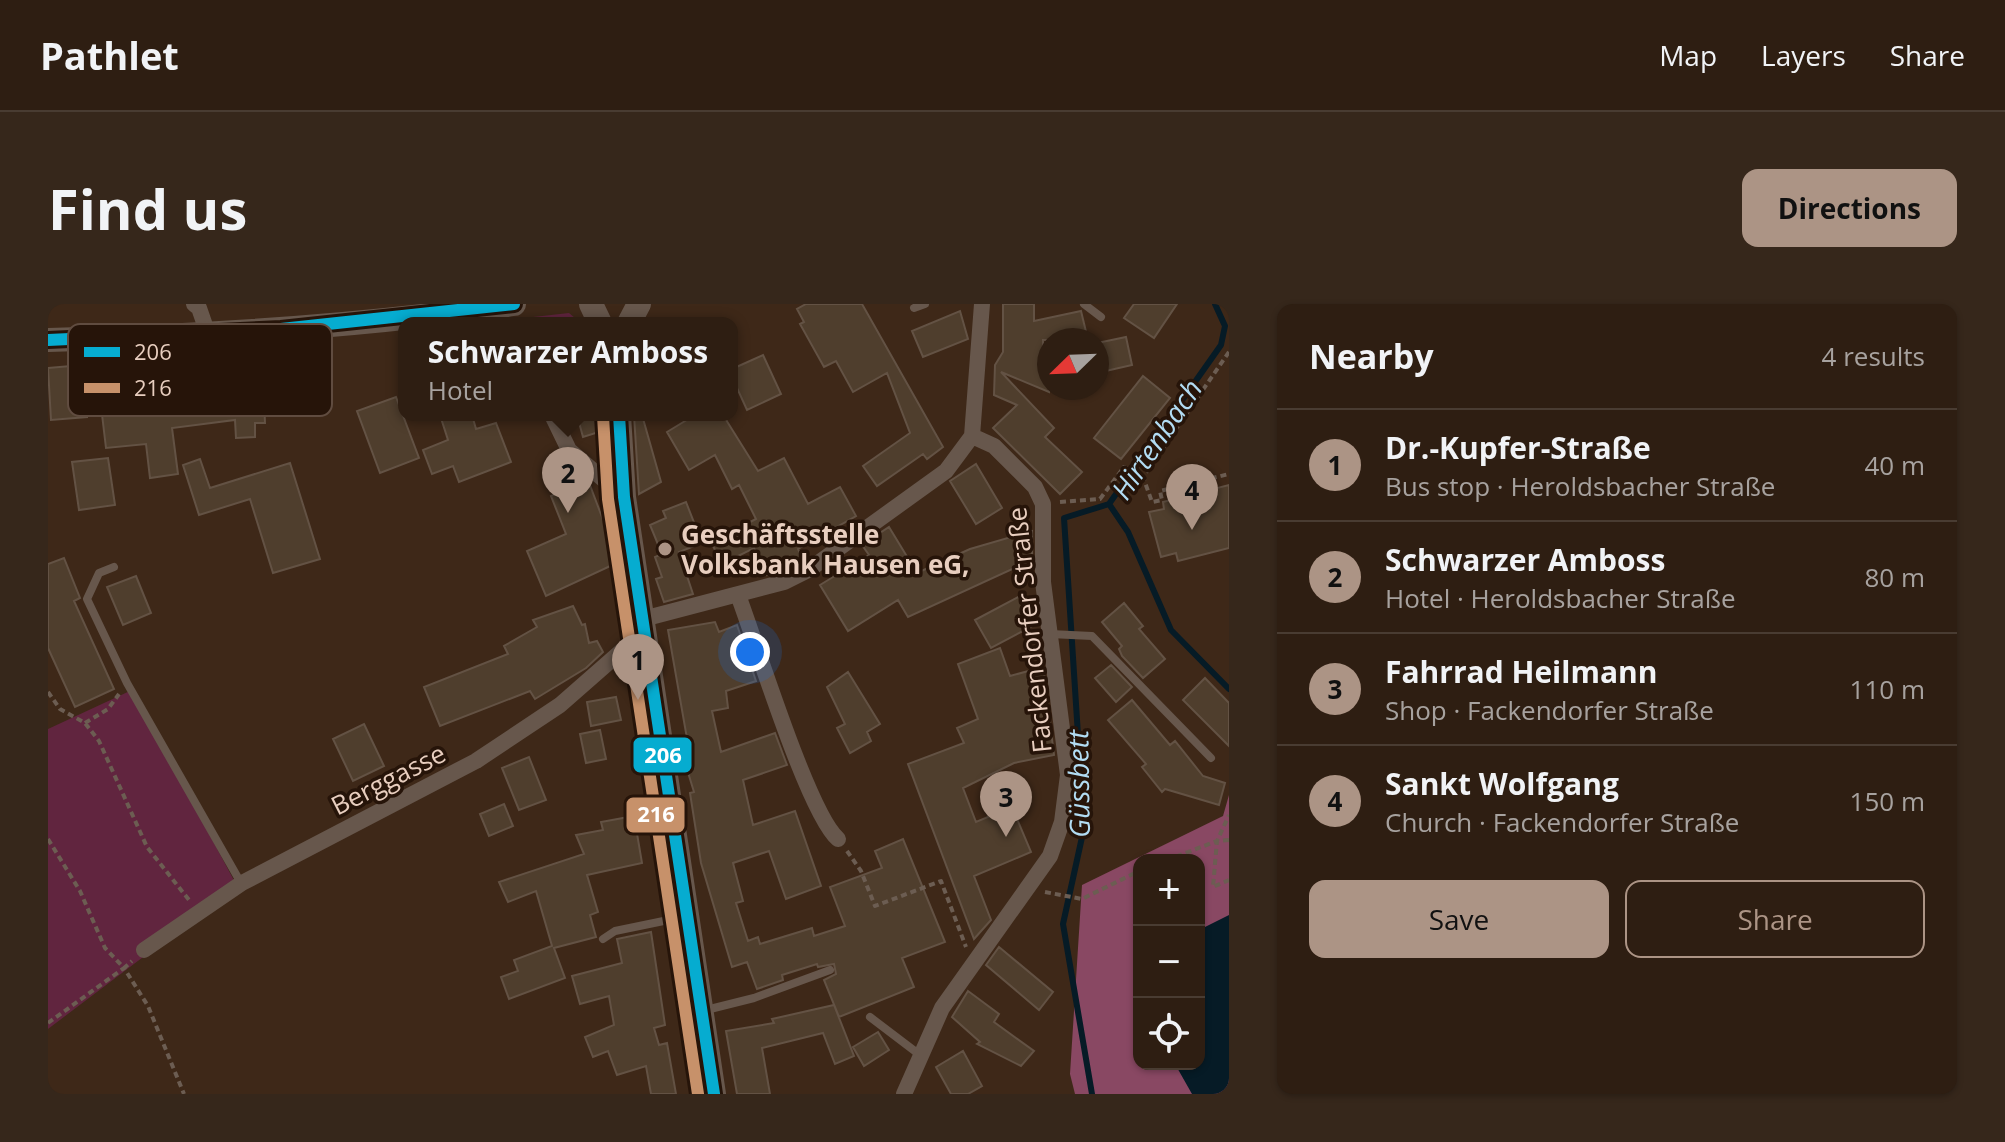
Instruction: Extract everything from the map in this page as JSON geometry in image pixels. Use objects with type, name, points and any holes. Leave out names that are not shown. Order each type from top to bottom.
[{"type":"street","points":[[194,304],[199,308],[205,324]]},
{"type":"street","points":[[309,324],[511,304]]},
{"type":"street","points":[[643,619],[784,582],[810,569],[946,471],[972,436],[982,304]]},
{"type":"street","points":[[48,340],[68,339]]},
{"type":"street","points":[[555,421],[569,450],[624,497]]},
{"type":"street","points":[[619,421],[624,497],[714,1094]]},
{"type":"street","name":"Fackendorfer Straße","points":[[904,1094],[942,1008],[972,962],[1032,886],[1050,856],[1062,822],[1068,775],[1043,582],[1046,521],[1035,487],[994,446],[972,436]]},
{"type":"street","points":[[738,595],[827,830],[838,839]]},
{"type":"street","name":"Berggasse","points":[[144,950],[242,883],[476,761],[560,705],[625,648],[647,644]]},
{"type":"lane","points":[[914,308],[925,304]]},
{"type":"lane","points":[[1084,304],[1101,317]]},
{"type":"lane","points":[[114,567],[99,573],[87,599],[127,683],[242,883]]},
{"type":"lane","points":[[1050,634],[1092,636],[1211,758]]},
{"type":"lane","points":[[603,939],[615,931],[687,915]]},
{"type":"lane","points":[[701,1011],[754,998],[830,970]]},
{"type":"lane","points":[[870,1017],[920,1055]]},
{"type":"path","points":[[1229,352],[1143,477],[1144,489],[1152,502],[1162,500],[1160,491],[1229,474]]},
{"type":"path","points":[[1035,487],[1059,502],[1100,499],[1124,467],[1143,477]]},
{"type":"path","points":[[85,723],[108,709],[127,683]]},
{"type":"path","points":[[48,692],[60,709],[85,723],[99,741],[147,847],[198,911]]},
{"type":"path","points":[[1229,815],[1217,841],[1213,887],[1229,880]]},
{"type":"path","points":[[48,839],[80,891],[105,948],[124,968],[148,1006],[184,1094]]},
{"type":"path","points":[[838,839],[861,871],[875,906],[941,881],[972,962]]},
{"type":"path","points":[[1183,854],[1217,841],[1229,840]]},
{"type":"path","points":[[1051,895],[1082,899],[1133,874]]},
{"type":"path","points":[[48,1023],[144,950]]},
{"type":"shaded area","points":[[569,313],[574,317],[533,317]]},
{"type":"shaded area","points":[[132,690],[237,886],[48,1029],[48,729]]},
{"type":"shaded area","points":[[1229,795],[1229,1094],[1075,1094],[1070,1074],[1082,885],[1133,860],[1133,1070],[1205,1070],[1205,854],[1145,854],[1223,816]]},
{"type":"water","points":[[1229,915],[1229,1094],[1192,1094],[1178,1070],[1205,1070],[1205,927]]},
{"type":"building","points":[[806,304],[862,304],[943,447],[927,459],[923,454],[877,486],[863,466],[910,433],[887,373],[853,392],[836,361],[824,367],[800,324],[804,322],[797,309]]},
{"type":"building","points":[[1003,304],[1034,304],[1034,321],[1081,311],[1085,328],[1037,328],[1037,387],[1001,372],[1054,428],[1045,437],[1082,472],[1060,494],[993,428],[1017,405],[994,395],[995,365],[1003,352]]},
{"type":"building","points":[[1134,304],[1177,304],[1154,338],[1124,318]]},
{"type":"building","points":[[960,311],[968,339],[923,357],[912,331]]},
{"type":"building","points":[[1126,337],[1132,365],[1109,370],[1109,341]]},
{"type":"building","points":[[763,355],[781,394],[747,410],[738,390],[738,366]]},
{"type":"building","points":[[68,366],[68,416],[87,417],[51,420],[48,368]]},
{"type":"building","points":[[1143,376],[1170,398],[1121,459],[1094,438]]},
{"type":"building","points":[[396,397],[398,421],[405,421],[419,458],[380,473],[357,411]]},
{"type":"building","points":[[102,416],[265,416],[265,423],[255,423],[255,437],[236,438],[235,420],[172,428],[178,474],[150,478],[146,444],[106,448]]},
{"type":"building","points":[[442,421],[474,421],[476,429],[496,423],[511,462],[459,482],[453,466],[432,474],[423,450],[448,440]]},
{"type":"building","points":[[579,421],[604,421],[605,430],[583,437]]},
{"type":"building","points":[[634,421],[644,421],[661,482],[639,494]]},
{"type":"building","points":[[685,421],[727,421],[758,471],[784,458],[808,504],[840,487],[856,516],[798,549],[803,560],[780,572],[767,575],[754,548],[722,564],[711,542],[756,519],[739,485],[732,489],[715,455],[689,470],[667,432]]},
{"type":"building","points":[[108,458],[115,505],[79,510],[72,462]]},
{"type":"building","points":[[200,459],[210,488],[290,463],[320,559],[273,573],[250,499],[199,515],[183,465]]},
{"type":"building","points":[[976,464],[1002,508],[976,524],[950,481]]},
{"type":"building","points":[[588,480],[619,562],[546,596],[527,551],[566,534],[551,496]]},
{"type":"building","points":[[1229,485],[1229,548],[1178,561],[1176,553],[1161,557],[1149,512],[1164,509],[1163,502]]},
{"type":"building","points":[[686,502],[702,543],[679,552],[693,594],[664,602],[656,579],[662,577],[655,557],[662,554],[650,525],[666,518],[663,511]]},
{"type":"building","points":[[889,527],[917,573],[970,549],[1032,531],[1032,560],[908,617],[898,600],[848,631],[820,585],[869,555],[862,545]]},
{"type":"building","points":[[64,558],[80,598],[74,601],[114,689],[75,707],[48,648],[48,564]]},
{"type":"building","points":[[136,576],[151,613],[123,625],[107,587]]},
{"type":"building","points":[[1020,596],[1036,624],[991,648],[975,620]]},
{"type":"building","points":[[1124,603],[1143,626],[1139,629],[1165,659],[1143,678],[1122,656],[1119,649],[1122,646],[1102,622]]},
{"type":"building","points":[[573,606],[582,625],[585,624],[589,643],[597,641],[603,652],[586,668],[535,699],[530,691],[440,726],[424,687],[508,654],[504,646],[537,627],[533,620]]},
{"type":"building","points":[[715,622],[719,632],[737,625],[756,681],[726,691],[728,708],[712,711],[721,752],[775,733],[787,765],[743,780],[753,825],[795,811],[821,886],[786,899],[769,851],[733,863],[743,901],[736,903],[748,941],[758,937],[760,944],[812,928],[814,936],[845,926],[830,887],[882,868],[875,851],[903,839],[945,942],[902,958],[914,987],[839,1017],[824,980],[836,974],[834,964],[818,967],[817,964],[782,975],[783,980],[757,989],[747,962],[732,967],[701,863],[690,793],[694,792],[687,769],[692,767],[668,630]]},
{"type":"building","points":[[1000,648],[1010,676],[1043,667],[1054,755],[1014,763],[963,788],[976,822],[1012,807],[1031,852],[974,876],[991,920],[974,939],[908,764],[964,743],[957,728],[978,719],[958,664]]},
{"type":"building","points":[[1111,665],[1132,687],[1116,702],[1095,678]]},
{"type":"building","points":[[848,672],[880,724],[867,732],[871,741],[850,753],[837,728],[845,724],[827,687]]},
{"type":"building","points":[[1205,678],[1229,703],[1229,746],[1183,700]]},
{"type":"building","points":[[616,697],[621,720],[591,726],[587,702]]},
{"type":"building","points":[[1132,700],[1170,745],[1175,741],[1203,776],[1225,783],[1219,805],[1165,789],[1162,792],[1142,767],[1146,764],[1108,720]]},
{"type":"building","points":[[364,724],[384,766],[353,781],[333,739]]},
{"type":"building","points":[[600,730],[606,759],[586,763],[580,734]]},
{"type":"building","points":[[529,757],[546,800],[519,810],[502,768]]},
{"type":"building","points":[[504,804],[513,826],[489,836],[480,814]]},
{"type":"building","points":[[634,816],[642,863],[587,875],[598,912],[590,915],[596,937],[554,948],[565,978],[509,999],[501,977],[518,971],[514,960],[552,946],[536,891],[508,902],[499,882],[584,854],[576,835],[603,830],[601,822]]},
{"type":"building","points":[[651,932],[665,1025],[654,1028],[659,1045],[667,1043],[676,1094],[651,1094],[646,1066],[617,1075],[608,1051],[593,1057],[585,1037],[614,1025],[609,996],[580,1004],[572,976],[622,963],[617,939]]},
{"type":"building","points":[[999,947],[1053,992],[1039,1010],[986,965]]},
{"type":"building","points":[[968,991],[999,1014],[994,1022],[1034,1051],[1021,1066],[977,1044],[980,1042],[952,1017]]},
{"type":"building","points":[[834,1005],[854,1056],[835,1064],[823,1033],[762,1048],[770,1094],[737,1094],[726,1031],[774,1023],[772,1019]]},
{"type":"building","points":[[878,1032],[889,1050],[864,1066],[853,1047]]},
{"type":"building","points":[[963,1051],[982,1086],[968,1094],[951,1094],[936,1067]]},
{"type":"waterway","name":"Hirtenbach","points":[[1109,504],[1221,345],[1225,326],[1215,304]]},
{"type":"waterway","name":"Hirtenbach","points":[[1109,504],[1128,532],[1171,630],[1229,689]]},
{"type":"waterway","name":"Güssbett","points":[[1092,1094],[1063,924],[1084,828],[1064,518],[1109,504]]},
{"type":"transit line","name":"206","points":[[328,324],[514,304]]},
{"type":"transit line","name":"206","points":[[48,340],[68,339]]},
{"type":"transit line","name":"216","points":[[603,421],[608,499],[698,1094]]},
{"type":"transit line","name":"206","points":[[619,421],[624,497],[714,1094]]},
{"type":"place","name":"Schwarzer Amboss","points":[[568,513]]},
{"type":"place","name":"Sankt Wolfgang","points":[[1192,530]]},
{"type":"place","name":"Geschäftsstelle Volksbank Hausen eG,","points":[[665,549]]},
{"type":"place","name":"Dr.-Kupfer-Straße","points":[[638,700]]},
{"type":"place","name":"Fahrrad Heilmann","points":[[1006,837]]}]
